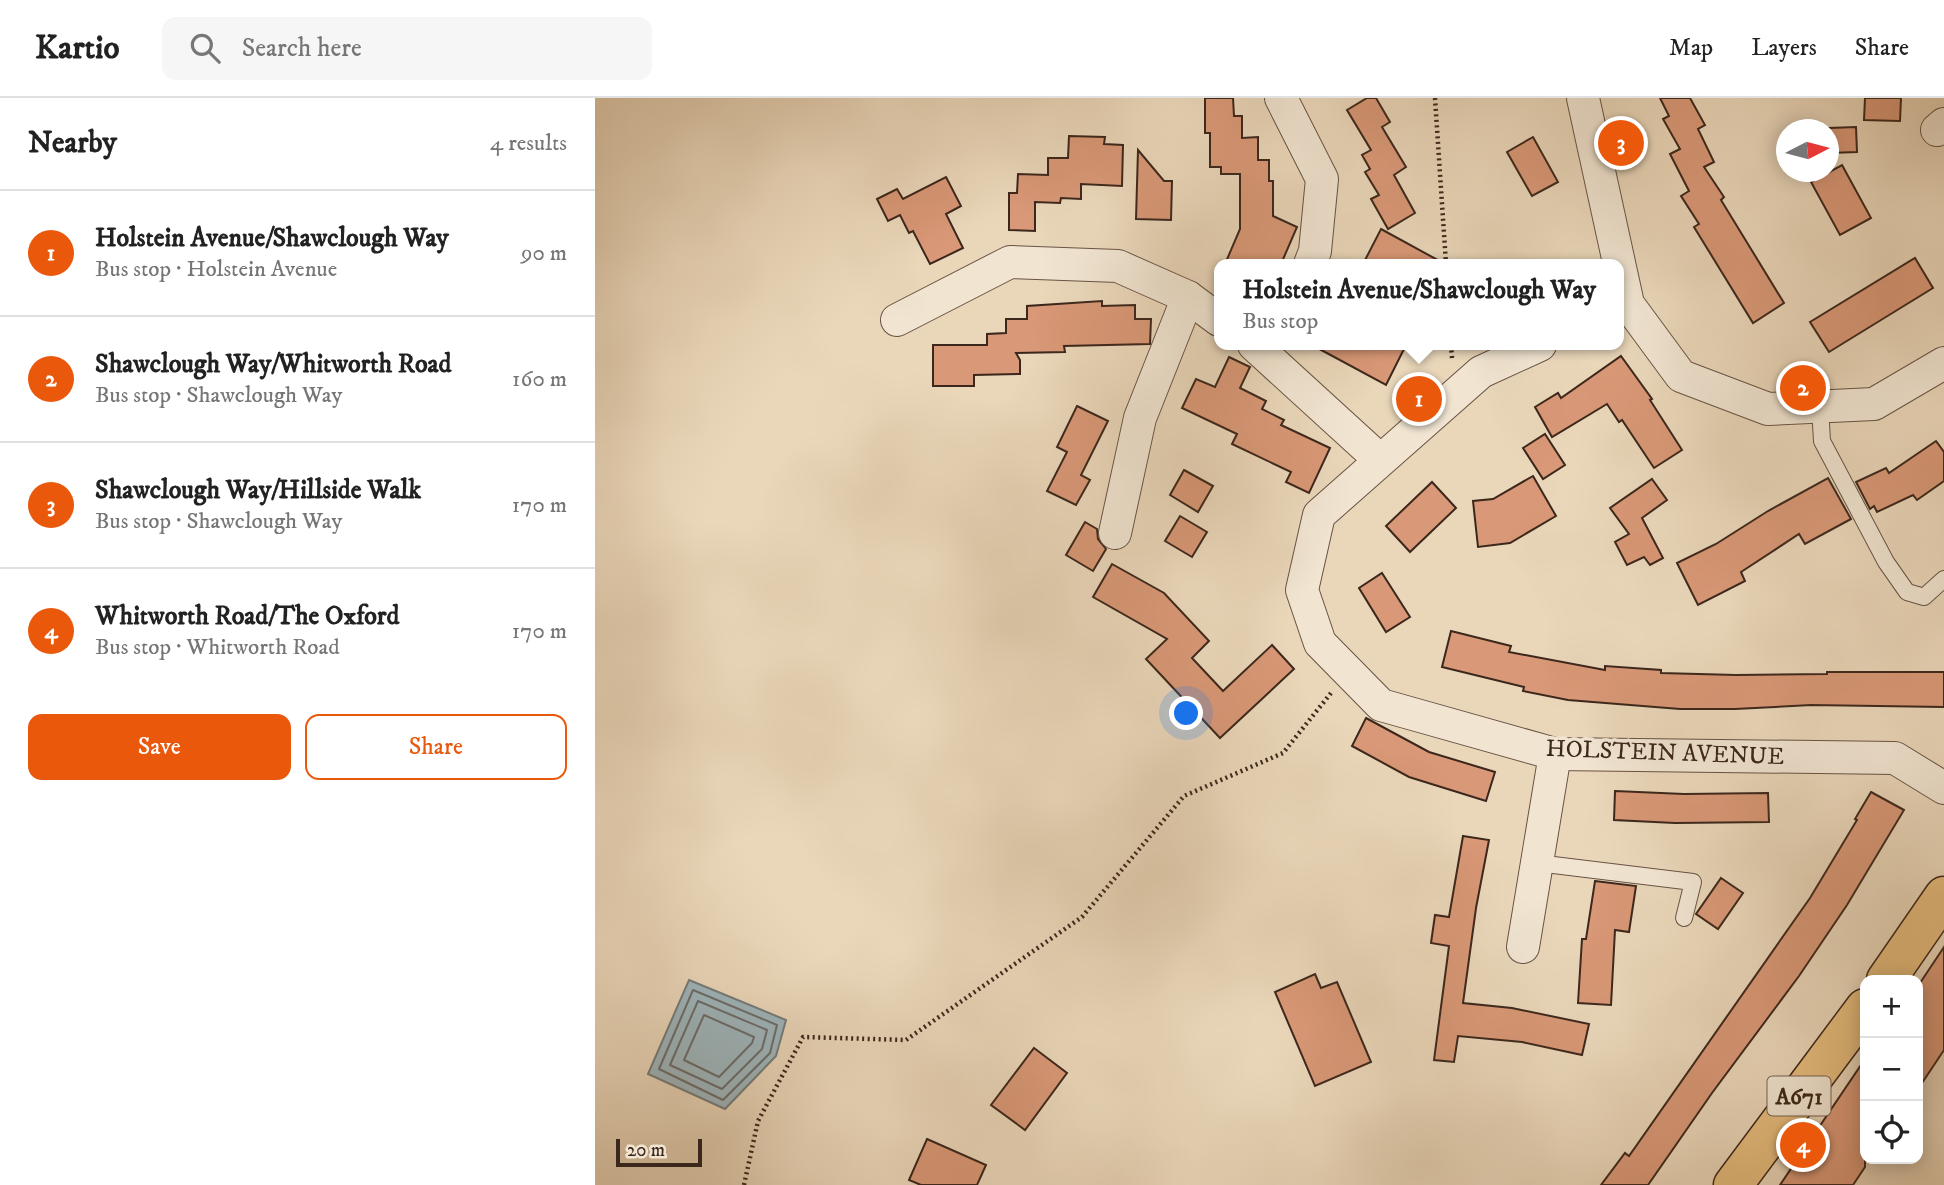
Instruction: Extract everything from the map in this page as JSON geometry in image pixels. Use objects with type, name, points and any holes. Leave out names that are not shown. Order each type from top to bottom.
[{"type":"main road","points":[[1889,975],[1944,895]]},
{"type":"main road","name":"A671","points":[[1733,1185],[1860,1014]]},
{"type":"street","points":[[1281,98],[1322,179],[1312,259]]},
{"type":"street","points":[[1583,98],[1614,259]]},
{"type":"street","points":[[897,320],[1010,262],[1118,266],[1188,297],[1214,316]]},
{"type":"street","points":[[1115,533],[1140,418],[1188,297]]},
{"type":"street","points":[[1624,308],[1681,376],[1768,409],[1874,404],[1944,363]]},
{"type":"street","points":[[1264,350],[1380,460]]},
{"type":"street","name":"HOLSTEIN AVENUE","points":[[1529,350],[1481,372],[1319,515],[1302,590],[1320,643],[1347,672],[1381,705],[1555,754],[1895,758],[1944,788]]},
{"type":"street","points":[[1526,948],[1555,754]]},
{"type":"lane","points":[[1820,407],[1822,441],[1886,562],[1907,592],[1924,597],[1944,579]]},
{"type":"lane","points":[[1537,863],[1693,882],[1684,918]]},
{"type":"path","points":[[1435,98],[1446,259]]},
{"type":"path","points":[[744,1185],[758,1121],[803,1037],[906,1040],[1082,917],[1184,796],[1283,753],[1347,672]]},
{"type":"water","points":[[689,980],[786,1020],[776,1056],[725,1109],[648,1074]]},
{"type":"building","points":[[1205,98],[1233,98],[1234,116],[1242,116],[1242,138],[1258,137],[1258,160],[1269,160],[1269,181],[1273,181],[1273,216],[1297,227],[1283,259],[1227,259],[1240,229],[1240,174],[1221,174],[1221,167],[1210,167],[1210,133],[1205,133]]},
{"type":"building","points":[[1367,98],[1376,98],[1390,122],[1382,127],[1406,167],[1394,175],[1415,213],[1388,229],[1371,199],[1379,195],[1365,172],[1370,169],[1362,155],[1371,150],[1347,110]]},
{"type":"building","points":[[1660,98],[1690,98],[1705,125],[1698,129],[1714,162],[1704,167],[1784,303],[1753,323],[1694,227],[1699,224],[1681,196],[1689,191],[1670,154],[1680,149],[1663,119],[1669,116]]},
{"type":"building","points":[[1865,98],[1901,98],[1900,121],[1864,120]]},
{"type":"building","points":[[1856,127],[1857,152],[1839,153],[1839,128]]},
{"type":"building","points":[[1069,136],[1105,137],[1104,144],[1123,145],[1122,186],[1081,184],[1081,199],[1061,198],[1060,203],[1035,202],[1035,231],[1009,230],[1009,193],[1017,193],[1018,174],[1048,175],[1048,158],[1068,158]]},
{"type":"building","points":[[1533,137],[1558,182],[1532,196],[1507,152]]},
{"type":"building","points":[[1138,150],[1164,181],[1172,181],[1171,220],[1136,219]]},
{"type":"building","points":[[1842,165],[1871,218],[1840,235],[1811,182],[1839,182],[1839,167]]},
{"type":"building","points":[[946,177],[961,206],[946,214],[963,248],[930,264],[913,231],[909,233],[900,215],[888,221],[877,199],[897,189],[903,199]]},
{"type":"building","points":[[1381,229],[1436,259],[1366,259]]},
{"type":"building","points":[[1915,258],[1933,288],[1829,352],[1810,322]]},
{"type":"building","points":[[1102,301],[1102,306],[1135,305],[1135,319],[1151,319],[1150,344],[1064,346],[1065,352],[1016,353],[1020,360],[1020,374],[974,375],[974,386],[933,386],[933,345],[987,345],[987,334],[1006,333],[1006,319],[1027,319],[1027,306]]},
{"type":"building","points":[[1321,350],[1404,350],[1386,385]]},
{"type":"building","points":[[1621,356],[1652,399],[1650,400],[1682,450],[1654,468],[1622,420],[1619,422],[1607,404],[1552,437],[1535,407],[1558,393],[1561,398]]},
{"type":"building","points":[[1229,357],[1250,367],[1240,388],[1266,401],[1262,409],[1284,420],[1281,425],[1330,448],[1309,493],[1286,482],[1291,472],[1232,444],[1237,434],[1182,408],[1196,379],[1215,387]]},
{"type":"building","points":[[1077,406],[1108,421],[1081,475],[1090,480],[1076,505],[1047,491],[1067,452],[1057,447]]},
{"type":"building","points":[[1545,434],[1565,465],[1543,479],[1523,448]]},
{"type":"building","points":[[1936,441],[1944,452],[1944,481],[1917,500],[1913,495],[1877,512],[1874,506],[1870,509],[1856,482],[1886,468],[1889,473]]},
{"type":"building","points":[[1184,470],[1213,486],[1198,512],[1170,495]]},
{"type":"building","points":[[1533,476],[1556,516],[1510,543],[1478,547],[1473,501],[1493,499]]},
{"type":"building","points":[[1828,478],[1851,519],[1805,544],[1799,534],[1741,572],[1745,581],[1698,605],[1677,563],[1716,544]]},
{"type":"building","points":[[1652,479],[1667,500],[1642,518],[1663,558],[1650,565],[1644,557],[1627,565],[1615,542],[1629,534],[1610,508]]},
{"type":"building","points":[[1432,482],[1456,508],[1410,552],[1386,526]]},
{"type":"building","points":[[1180,516],[1207,532],[1192,557],[1165,541]]},
{"type":"building","points":[[1085,522],[1097,529],[1098,539],[1106,549],[1093,571],[1066,555]]},
{"type":"building","points":[[1112,564],[1164,593],[1209,641],[1192,658],[1223,691],[1272,645],[1294,669],[1220,738],[1146,659],[1167,639],[1093,597]]},
{"type":"building","points":[[1382,573],[1410,617],[1386,632],[1359,588]]},
{"type":"building","points":[[1451,631],[1511,646],[1509,652],[1605,670],[1605,666],[1661,670],[1661,673],[1736,675],[1944,672],[1944,707],[1811,705],[1680,709],[1568,700],[1523,691],[1524,687],[1442,667]]},
{"type":"building","points":[[1366,718],[1429,752],[1495,772],[1486,801],[1409,777],[1352,746]]},
{"type":"building","points":[[1615,791],[1768,793],[1769,822],[1675,823],[1614,820]]},
{"type":"building","points":[[1871,792],[1904,810],[1847,905],[1799,976],[1648,1185],[1601,1185],[1625,1153],[1629,1156],[1810,898]]},
{"type":"building","points":[[1463,836],[1489,840],[1476,908],[1463,1003],[1512,1008],[1589,1024],[1582,1055],[1522,1042],[1458,1036],[1454,1062],[1434,1060],[1449,946],[1431,943],[1435,915],[1449,917]]},
{"type":"building","points":[[1721,878],[1743,893],[1718,929],[1696,914]]},
{"type":"building","points":[[1595,881],[1636,886],[1629,932],[1615,930],[1611,1005],[1578,1003],[1582,939],[1586,939]]},
{"type":"building","points":[[1944,947],[1944,1050],[1923,1082],[1923,1038],[1923,978]]},
{"type":"building","points":[[1315,974],[1321,988],[1337,982],[1371,1062],[1315,1086],[1275,992]]},
{"type":"building","points":[[1034,1048],[1067,1073],[1025,1130],[991,1105]]},
{"type":"building","points":[[1860,1066],[1860,1164],[1865,1164],[1865,1167],[1853,1185],[1780,1185]]},
{"type":"building","points":[[927,1139],[986,1165],[977,1185],[921,1185],[909,1180]]},
{"type":"place","name":"Shawclough Way/Hillside Walk","points":[[1621,143]]},
{"type":"place","name":"Shawclough Way/Whitworth Road","points":[[1803,388]]},
{"type":"place","name":"Holstein Avenue/Shawclough Way","points":[[1419,399]]},
{"type":"place","name":"Whitworth Road/The Oxford","points":[[1803,1145]]}]
